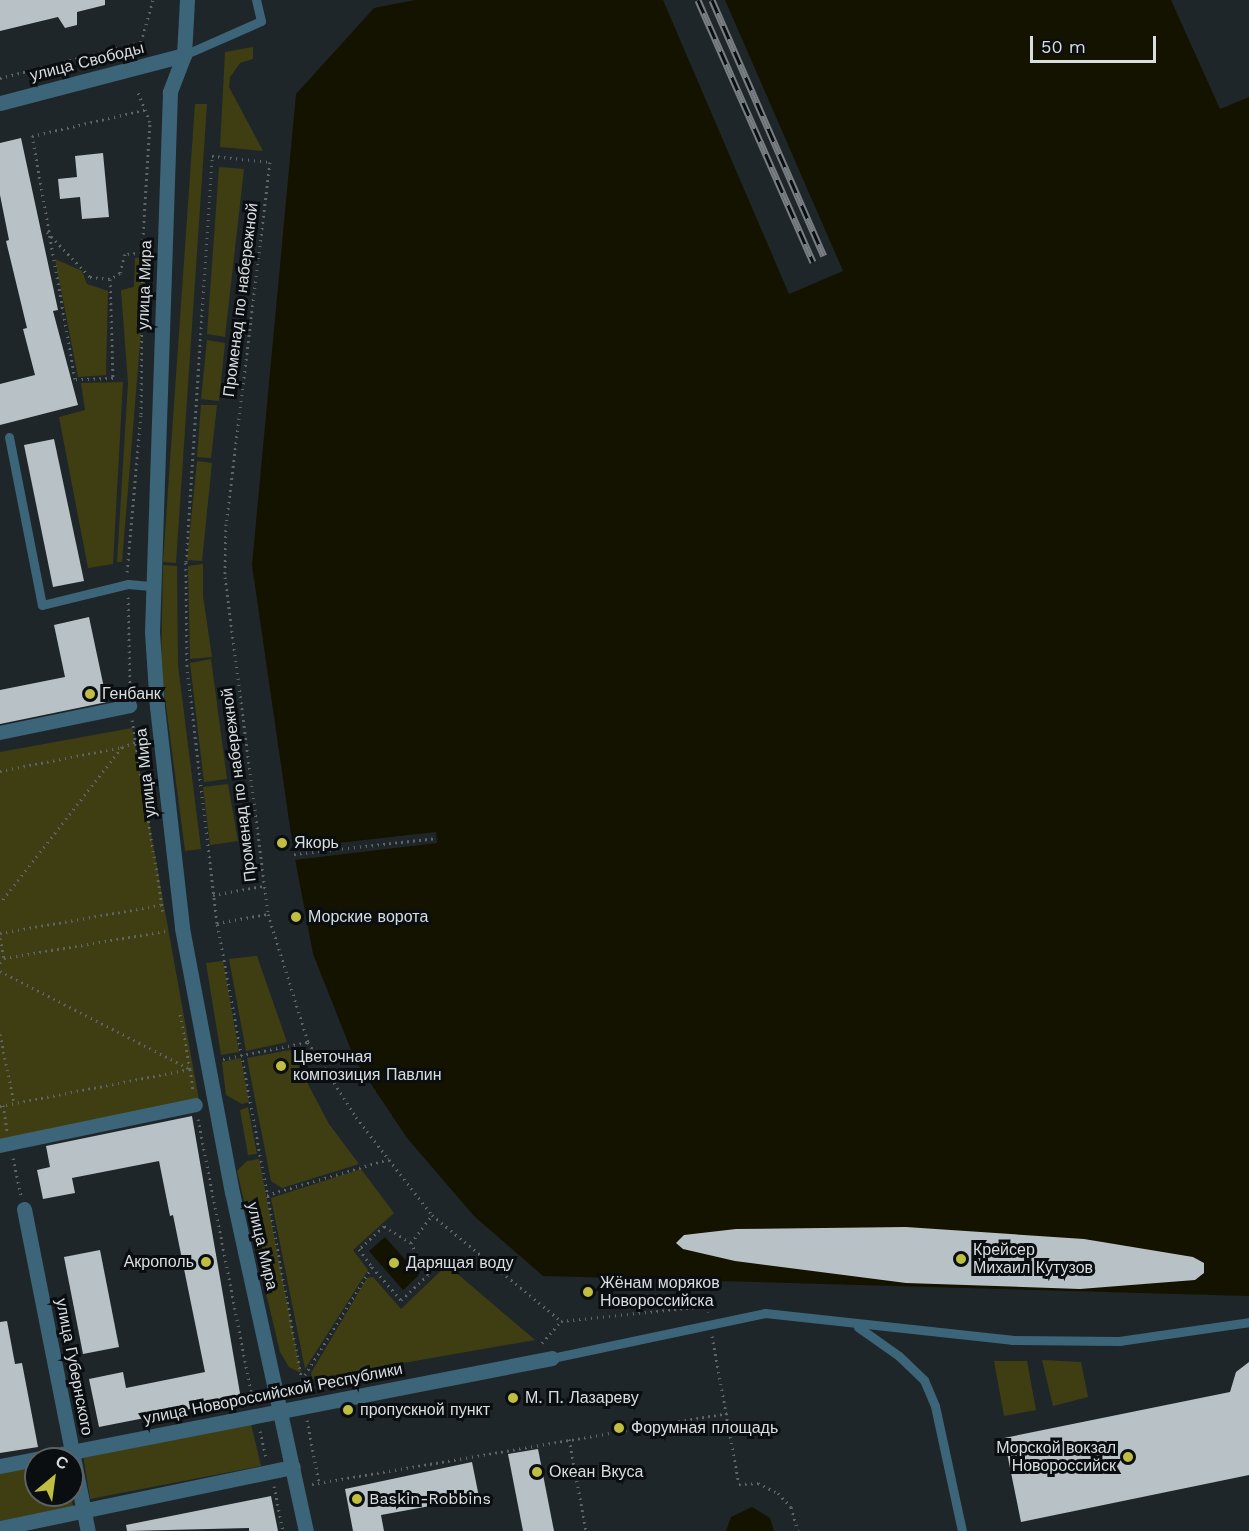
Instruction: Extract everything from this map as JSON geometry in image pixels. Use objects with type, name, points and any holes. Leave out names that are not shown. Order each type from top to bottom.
[{"type":"street","name":"улица Мира","points":[[187,0],[184,56],[170,92],[152,632],[157,707],[178,902],[232,1192],[306,1531]]},
{"type":"street","name":"улица Свободы","points":[[0,103],[184,56]]},
{"type":"street","points":[[0,733],[130,706]]},
{"type":"street","points":[[0,1146],[196,1106]]},
{"type":"street","name":"улица Губернского","points":[[24,1209],[71,1447]]},
{"type":"street","name":"улица Новороссийской Республики","points":[[84,1450],[552,1358]]},
{"type":"street","name":"улица Новороссийской Республики","points":[[0,1466],[24,1461]]},
{"type":"street","points":[[0,1528],[293,1467]]},
{"type":"street","name":"улица Губернского","points":[[83,1507],[88,1531]]},
{"type":"lane","points":[[184,56],[261,21],[256,0]]},
{"type":"lane","points":[[9,437],[42,605],[128,584],[153,586]]},
{"type":"lane","points":[[552,1358],[765,1314],[856,1326],[1011,1340],[1119,1341],[1249,1323]]},
{"type":"lane","points":[[856,1326],[899,1356],[924,1380],[935,1406],[962,1531]]},
{"type":"path","points":[[0,78],[141,42],[151,20],[153,0]]},
{"type":"path","points":[[110,279],[113,378],[75,380],[47,232],[32,136],[148,109]]},
{"type":"path","name":"Променад по набережной","points":[[213,895],[187,666],[186,562],[212,156],[270,162],[226,524],[225,577],[268,914],[308,1042],[356,1117],[432,1215],[561,1321]]},
{"type":"path","points":[[47,232],[90,277],[110,279],[120,273],[125,254],[142,252]]},
{"type":"path","points":[[0,771],[122,747],[136,742]]},
{"type":"path","points":[[0,903],[122,747]]},
{"type":"path","points":[[294,854],[437,838]]},
{"type":"path","points":[[263,886],[213,895],[267,1195],[304,1376],[303,1385],[319,1483]]},
{"type":"path","points":[[0,933],[161,905]]},
{"type":"path","points":[[217,923],[268,914]]},
{"type":"path","points":[[0,963],[4,958],[166,931],[168,942]]},
{"type":"path","points":[[0,938],[4,958]]},
{"type":"path","points":[[0,971],[190,1069]]},
{"type":"path","points":[[180,1011],[196,1106],[256,1415],[283,1531]]},
{"type":"path","points":[[0,1034],[14,1103]]},
{"type":"path","points":[[209,1062],[308,1042]]},
{"type":"path","points":[[0,1106],[190,1069]]},
{"type":"path","points":[[267,1195],[389,1159]]},
{"type":"path","points":[[411,1243],[432,1215]]},
{"type":"path","points":[[384,1226],[411,1243],[428,1275],[401,1300],[372,1267],[359,1248],[384,1226]]},
{"type":"path","points":[[304,1376],[372,1267]]},
{"type":"path","points":[[540,1346],[561,1321],[707,1306],[739,1484],[758,1483],[778,1492],[791,1507],[798,1531]]},
{"type":"path","points":[[252,1393],[303,1385],[333,1384]]},
{"type":"path","points":[[274,1488],[319,1483],[728,1413]]},
{"type":"path","points":[[568,1439],[586,1531]]},
{"type":"shaded area","points":[[415,0],[663,0],[789,294],[843,271],[725,0],[1171,0],[1220,109],[1249,97],[1249,1296],[543,1276],[474,1216],[407,1138],[355,1060],[313,954],[293,848],[252,565],[296,94],[374,8]]},
{"type":"shaded area","points":[[253,47],[253,59],[240,63],[230,77],[229,87],[263,151],[220,147],[225,52]]},
{"type":"shaded area","points":[[195,104],[207,104],[176,563],[163,562]]},
{"type":"shaded area","points":[[219,167],[244,169],[225,337],[207,334]]},
{"type":"shaded area","points":[[135,258],[147,258],[122,562],[117,562],[128,383],[121,290],[134,287]]},
{"type":"shaded area","points":[[55,259],[82,271],[87,284],[108,291],[106,375],[78,377]]},
{"type":"shaded area","points":[[207,340],[225,343],[219,401],[201,399]]},
{"type":"shaded area","points":[[123,382],[113,564],[88,568],[59,417],[85,410],[81,383]]},
{"type":"shaded area","points":[[201,405],[217,405],[211,458],[197,457]]},
{"type":"shaded area","points":[[197,461],[212,463],[202,561],[187,560]]},
{"type":"shaded area","points":[[203,564],[203,596],[212,657],[190,659],[188,566]]},
{"type":"shaded area","points":[[163,565],[177,566],[178,665],[201,849],[185,851],[161,667]]},
{"type":"shaded area","points":[[211,659],[227,779],[204,782],[190,663]]},
{"type":"shaded area","points":[[132,728],[199,1100],[0,1140],[0,752]]},
{"type":"shaded area","points":[[228,784],[238,841],[210,845],[203,787]]},
{"type":"shaded area","points":[[257,956],[287,1042],[246,1051],[229,959]]},
{"type":"shaded area","points":[[223,961],[239,1052],[221,1055],[206,963]]},
{"type":"shaded area","points":[[290,1050],[329,1124],[359,1164],[282,1188],[271,1181],[247,1058]]},
{"type":"shaded area","points":[[241,1058],[249,1102],[242,1104],[226,1095],[222,1062]]},
{"type":"shaded area","points":[[248,1107],[257,1154],[248,1155],[240,1110]]},
{"type":"shaded area","points":[[259,1159],[301,1373],[289,1367],[280,1352],[237,1171],[247,1161]]},
{"type":"shaded area","points":[[361,1169],[394,1213],[353,1250],[368,1270],[305,1369],[271,1198]]},
{"type":"shaded area","name":"Дарящая воду","points":[[385,1237],[419,1275],[403,1290],[369,1251]]},
{"type":"shaded area","points":[[447,1265],[535,1340],[312,1379],[311,1373],[367,1278],[373,1277],[401,1309]]},
{"type":"shaded area","points":[[1042,1360],[1081,1362],[1088,1397],[1053,1406]]},
{"type":"shaded area","points":[[994,1361],[1027,1361],[1036,1410],[1004,1416]]},
{"type":"shaded area","points":[[251,1424],[261,1466],[90,1499],[84,1455]]},
{"type":"shaded area","points":[[24,1465],[24,1507],[68,1507],[0,1521],[0,1470]]},
{"type":"shaded area","points":[[752,1507],[770,1518],[774,1531],[726,1531],[731,1517]]},
{"type":"pier","points":[[436,832],[437,843],[294,860],[293,848]]},
{"type":"building","points":[[0,0],[105,0],[105,5],[77,12],[77,25],[65,28],[58,17],[0,31]]},
{"type":"building","points":[[21,138],[58,310],[53,311],[78,405],[0,425],[0,384],[35,375],[23,329],[27,328],[6,241],[9,240],[0,195],[0,143]]},
{"type":"building","points":[[103,153],[109,217],[82,219],[80,197],[60,199],[58,179],[77,177],[75,156]]},
{"type":"building","points":[[54,439],[84,581],[53,587],[24,445]]},
{"type":"building","points":[[89,617],[107,702],[0,724],[0,690],[65,677],[54,625]]},
{"type":"building","points":[[192,1116],[241,1399],[99,1427],[89,1379],[123,1372],[126,1388],[205,1372],[173,1215],[170,1216],[159,1161],[72,1178],[75,1193],[43,1199],[37,1170],[50,1167],[46,1146]]},
{"type":"building","name":"Крейсер Михаил Кутузов","points":[[906,1227],[1084,1239],[1193,1257],[1204,1263],[1204,1273],[1195,1280],[1080,1289],[906,1283],[735,1261],[683,1249],[676,1243],[684,1235],[736,1229]]},
{"type":"building","points":[[100,1250],[119,1347],[83,1354],[64,1257]]},
{"type":"building","points":[[7,1321],[15,1364],[22,1363],[38,1447],[24,1447],[24,1449],[0,1453],[0,1322]]},
{"type":"building","name":"Морской вокзал Новороссийск","points":[[1249,1362],[1249,1475],[1021,1522],[1004,1438],[1230,1392],[1236,1372]]},
{"type":"building","points":[[538,1449],[554,1531],[523,1531],[508,1454]]},
{"type":"building","points":[[472,1462],[479,1497],[381,1515],[384,1531],[353,1531],[345,1489]]},
{"type":"building","points":[[271,1496],[278,1531],[249,1531],[249,1528],[127,1531],[126,1525]]},
{"type":"railway","points":[[698,0],[813,262]]},
{"type":"railway","points":[[712,0],[824,256]]},
{"type":"place","name":"Генбанк","points":[[90,694]]},
{"type":"place","name":"Якорь","points":[[282,843]]},
{"type":"place","name":"Морские ворота","points":[[296,917]]},
{"type":"place","name":"Цветочная композиция Павлин","points":[[281,1066]]},
{"type":"place","name":"Крейсер Михаил Кутузов","points":[[961,1259]]},
{"type":"place","name":"Акрополь","points":[[206,1262]]},
{"type":"place","name":"Дарящая воду","points":[[394,1263]]},
{"type":"place","name":"Жёнам моряков Новороссийска","points":[[588,1292]]},
{"type":"place","name":"М. П. Лазареву","points":[[513,1398]]},
{"type":"place","name":"пропускной пункт","points":[[348,1410]]},
{"type":"place","name":"Форумная площадь","points":[[619,1428]]},
{"type":"place","name":"Морской вокзал Новороссийск","points":[[1128,1457]]},
{"type":"place","name":"Океан Вкуса","points":[[537,1472]]},
{"type":"place","name":"Baskin-Robbins","points":[[357,1499]]}]
